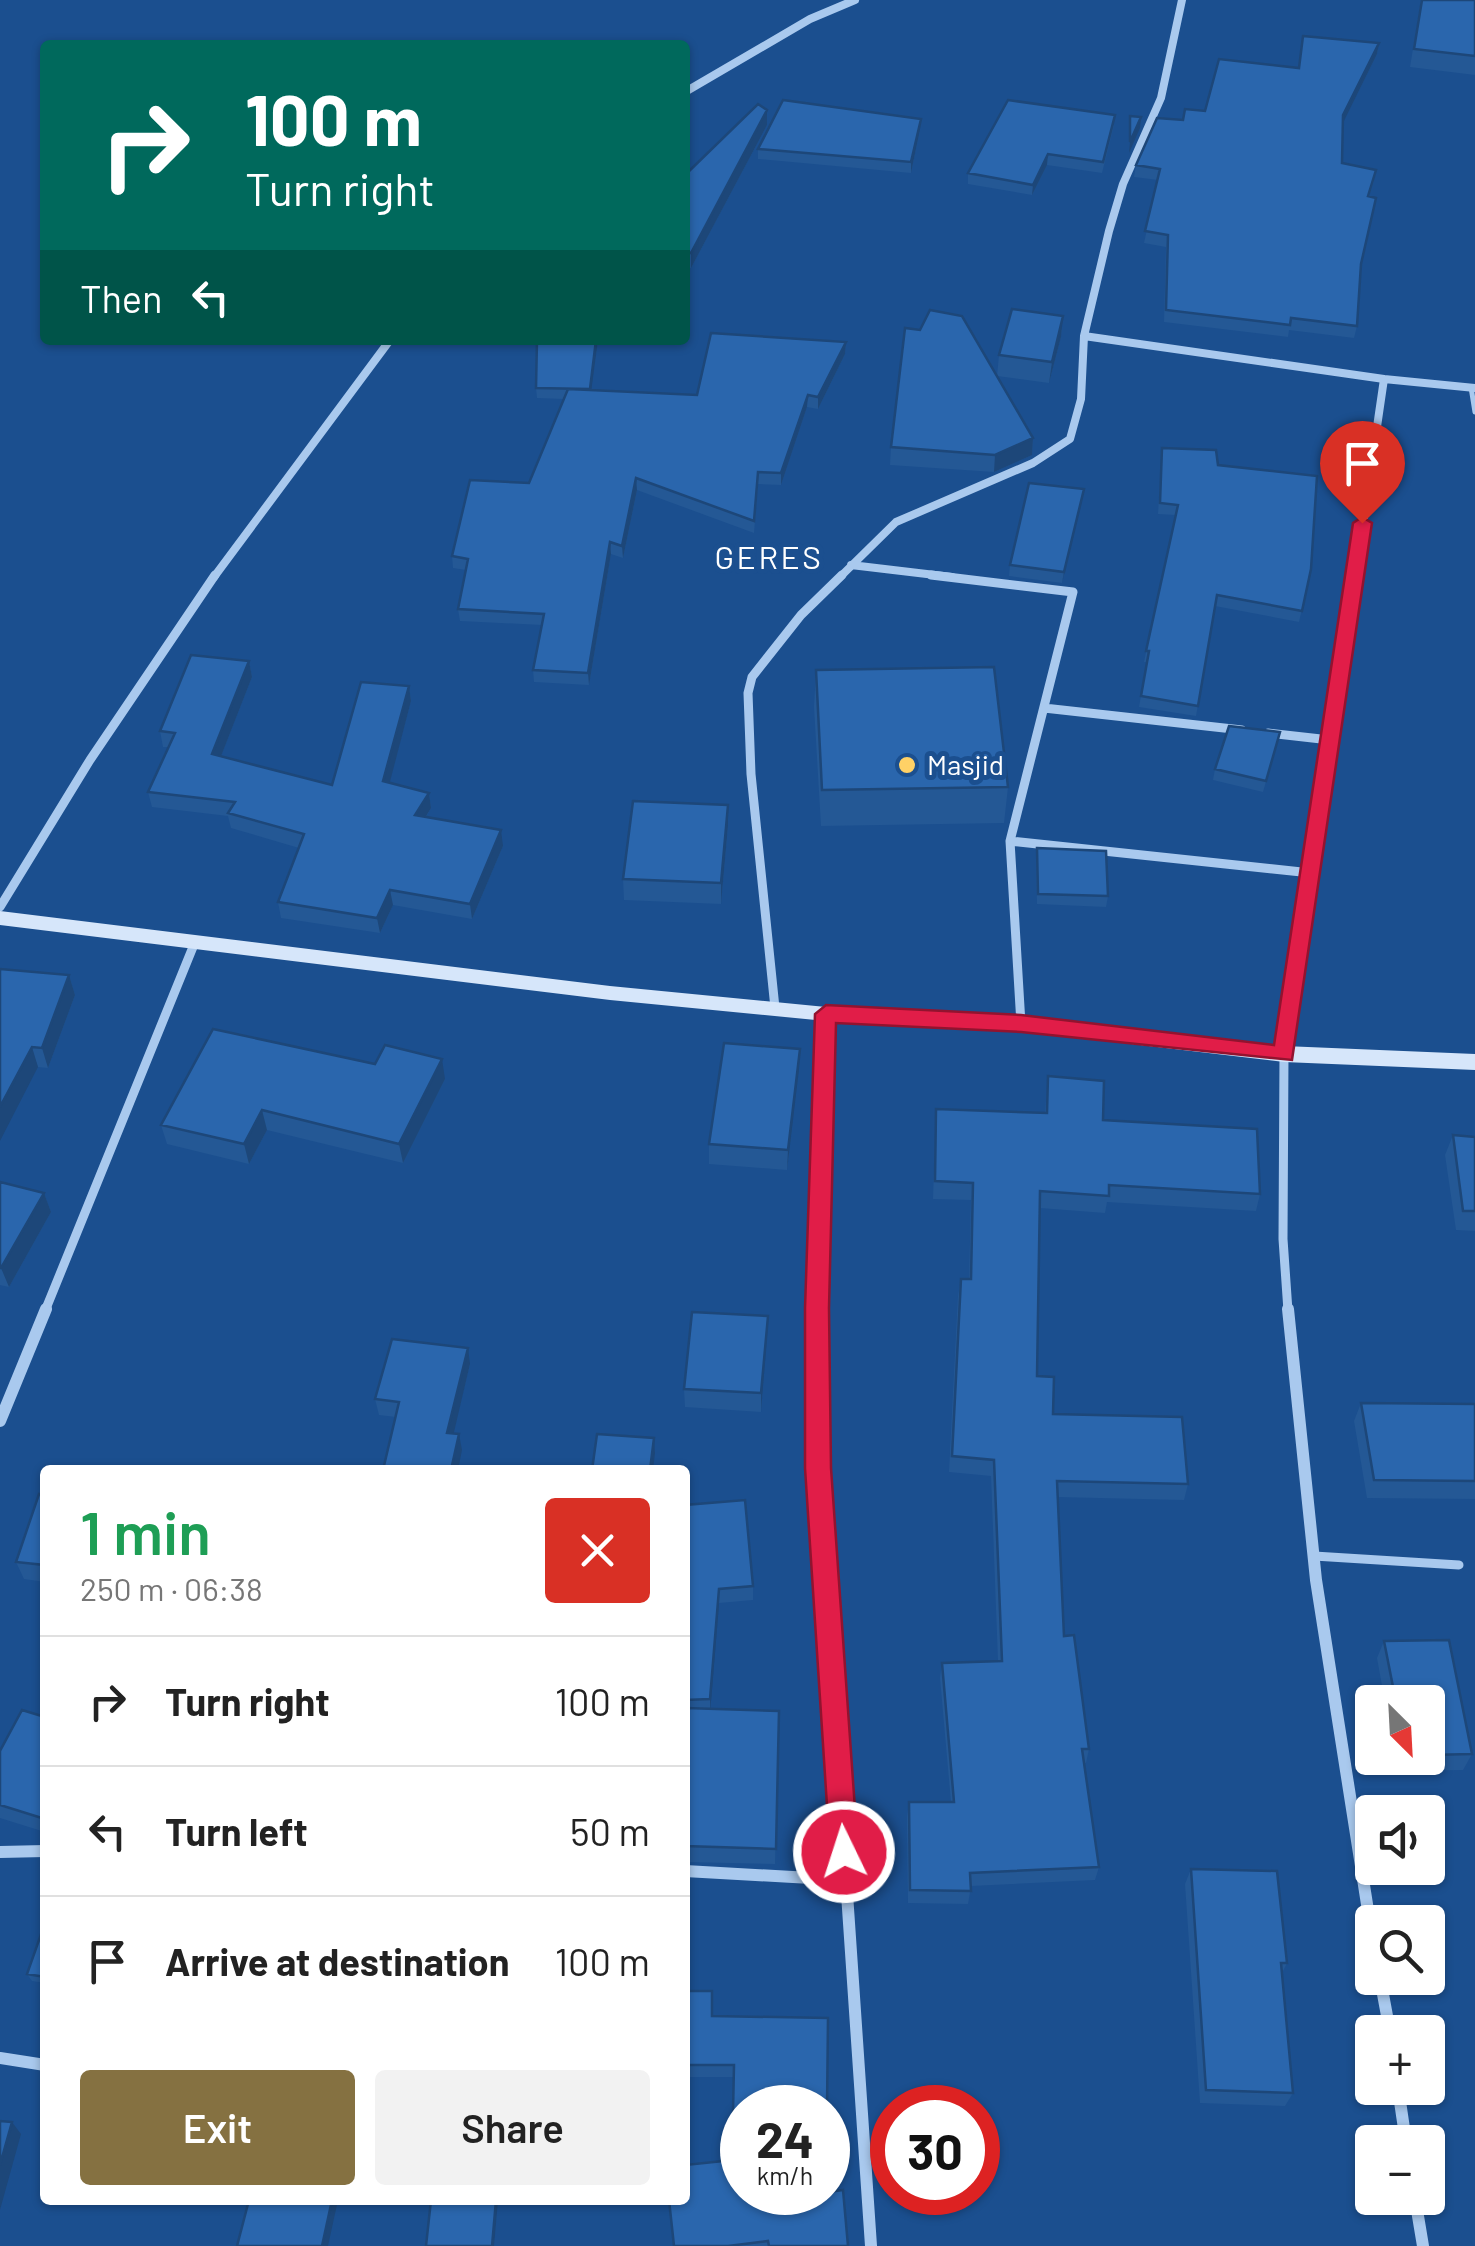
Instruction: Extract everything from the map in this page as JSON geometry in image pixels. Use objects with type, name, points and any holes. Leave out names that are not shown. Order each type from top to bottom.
[{"type":"street","points":[[690,89],[795,28],[856,0]]},
{"type":"street","points":[[775,1008],[754,823],[748,694],[764,657],[896,522],[1033,463],[1070,439],[1081,399],[1084,336],[1123,184],[1161,98],[1182,0]]},
{"type":"street","points":[[1084,336],[1473,388]]},
{"type":"street","points":[[0,907],[129,698],[307,446],[386,345]]},
{"type":"street","points":[[1367,1905],[1296,1413],[1283,1240],[1284,1054],[1384,379]]},
{"type":"street","points":[[851,565],[1072,590],[1010,840],[1021,1024]]},
{"type":"street","points":[[1044,708],[1330,740]]},
{"type":"street","points":[[1010,840],[1311,872]]},
{"type":"street","points":[[0,918],[610,993],[826,1014],[1021,1024],[1284,1054],[1475,1062]]},
{"type":"street","points":[[0,1420],[195,942]]},
{"type":"street","points":[[826,1014],[817,1308],[818,1468],[871,2246]]},
{"type":"street","points":[[0,1852],[40,1851]]},
{"type":"street","points":[[690,1871],[846,1880]]},
{"type":"street","points":[[0,2058],[40,2064]]},
{"type":"street","points":[[1418,2215],[1424,2246]]},
{"type":"lane","points":[[1473,388],[1475,412]]},
{"type":"lane","points":[[1314,1556],[1459,1566]]},
{"type":"building","points":[[1422,0],[1475,0],[1475,56],[1414,49]]},
{"type":"building","points":[[1303,36],[1379,43],[1343,115],[1342,163],[1376,170],[1368,196],[1376,198],[1361,264],[1357,326],[1291,318],[1290,325],[1166,310],[1168,235],[1145,231],[1160,169],[1136,165],[1157,118],[1183,120],[1185,109],[1205,111],[1219,59],[1299,68]]},
{"type":"building","points":[[783,100],[921,119],[911,162],[758,149]]},
{"type":"building","points":[[1008,100],[1115,115],[1103,162],[1048,154],[1033,185],[968,173]]},
{"type":"building","points":[[758,104],[767,110],[691,253],[690,170]]},
{"type":"building","points":[[1130,116],[1141,117],[1130,142]]},
{"type":"building","points":[[1012,309],[1063,316],[1052,362],[999,355]]},
{"type":"building","points":[[930,310],[962,316],[1033,438],[995,455],[891,447],[905,328],[920,330]]},
{"type":"building","points":[[711,333],[846,342],[818,397],[808,395],[781,473],[758,472],[754,521],[636,478],[622,546],[610,542],[588,673],[533,670],[544,614],[458,609],[468,559],[452,556],[470,480],[529,483],[568,389],[697,395]]},
{"type":"building","points":[[537,345],[595,345],[590,389],[536,388]]},
{"type":"building","points":[[1162,448],[1216,450],[1218,465],[1317,476],[1311,569],[1302,611],[1217,595],[1198,706],[1141,696],[1146,651],[1178,505],[1160,503]]},
{"type":"building","points":[[1029,483],[1084,489],[1064,572],[1010,565]]},
{"type":"building","points":[[191,655],[249,661],[212,754],[332,785],[361,682],[409,686],[383,781],[429,793],[415,815],[501,830],[470,904],[390,890],[377,918],[278,902],[304,834],[228,813],[235,802],[148,792],[175,733],[160,731]]},
{"type":"building","name":"Masjid","points":[[994,667],[1008,787],[822,790],[816,670]]},
{"type":"building","points":[[1229,726],[1280,732],[1266,781],[1215,769]]},
{"type":"building","points":[[633,801],[728,805],[721,883],[623,879]]},
{"type":"building","points":[[1037,848],[1106,851],[1108,896],[1038,894]]},
{"type":"building","points":[[0,969],[69,975],[42,1048],[32,1047],[0,1107]]},
{"type":"building","points":[[213,1029],[375,1064],[385,1045],[442,1059],[399,1144],[262,1110],[244,1144],[161,1125]]},
{"type":"building","points":[[724,1043],[800,1049],[788,1150],[709,1144]]},
{"type":"building","points":[[1048,1076],[1104,1081],[1103,1120],[1257,1129],[1260,1194],[1109,1185],[1109,1196],[1040,1191],[1037,1376],[1054,1377],[1053,1414],[1182,1417],[1188,1484],[1057,1481],[1064,1636],[1074,1635],[1089,1749],[1082,1749],[1099,1867],[970,1873],[971,1891],[910,1890],[909,1802],[954,1802],[942,1663],[1002,1661],[994,1460],[952,1456],[961,1279],[971,1279],[973,1183],[935,1181],[936,1109],[1047,1113]]},
{"type":"building","points":[[1453,1135],[1475,1137],[1475,1211],[1463,1211]]},
{"type":"building","points":[[0,1182],[44,1193],[1,1268],[0,1268]]},
{"type":"building","points":[[692,1312],[768,1316],[761,1393],[684,1389]]},
{"type":"building","points":[[392,1339],[468,1348],[447,1433],[459,1434],[452,1465],[384,1465],[399,1402],[375,1399]]},
{"type":"building","points":[[1361,1403],[1475,1404],[1475,1481],[1374,1480]]},
{"type":"building","points":[[597,1434],[654,1438],[651,1465],[593,1465]]},
{"type":"building","points":[[39,1494],[40,1494],[40,1564],[16,1562]]},
{"type":"building","points":[[745,1500],[753,1586],[719,1589],[710,1699],[690,1700],[690,1505]]},
{"type":"building","points":[[1449,1640],[1472,1754],[1445,1755],[1445,1685],[1393,1685],[1384,1641]]},
{"type":"building","points":[[690,1708],[779,1711],[776,1849],[690,1846]]},
{"type":"building","points":[[22,1710],[40,1715],[40,1817],[0,1805],[0,1751]]},
{"type":"building","points":[[1191,1869],[1277,1871],[1287,1963],[1281,1963],[1293,2093],[1206,2090]]},
{"type":"building","points":[[40,1937],[40,1976],[27,1974]]},
{"type":"building","points":[[690,1991],[712,1991],[712,2016],[828,2018],[827,2085],[734,2085],[734,2065],[690,2065]]},
{"type":"building","points":[[0,2121],[12,2122],[0,2165]]},
{"type":"building","points":[[720,2161],[720,2215],[845,2215],[848,2246],[769,2246],[768,2241],[674,2246],[670,2205],[690,2205],[690,2164]]},
{"type":"building","points":[[248,2205],[331,2205],[322,2246],[237,2246]]},
{"type":"building","points":[[430,2205],[496,2205],[492,2246],[426,2246]]},
{"type":"place","name":"Masjid","points":[[907,765]]},
{"type":"district","name":"GERES","points":[[769,558]]},
{"type":"route","points":[[844,1852],[818,1468],[817,1308],[826,1014],[1021,1024],[1284,1054],[1362,523]]}]
